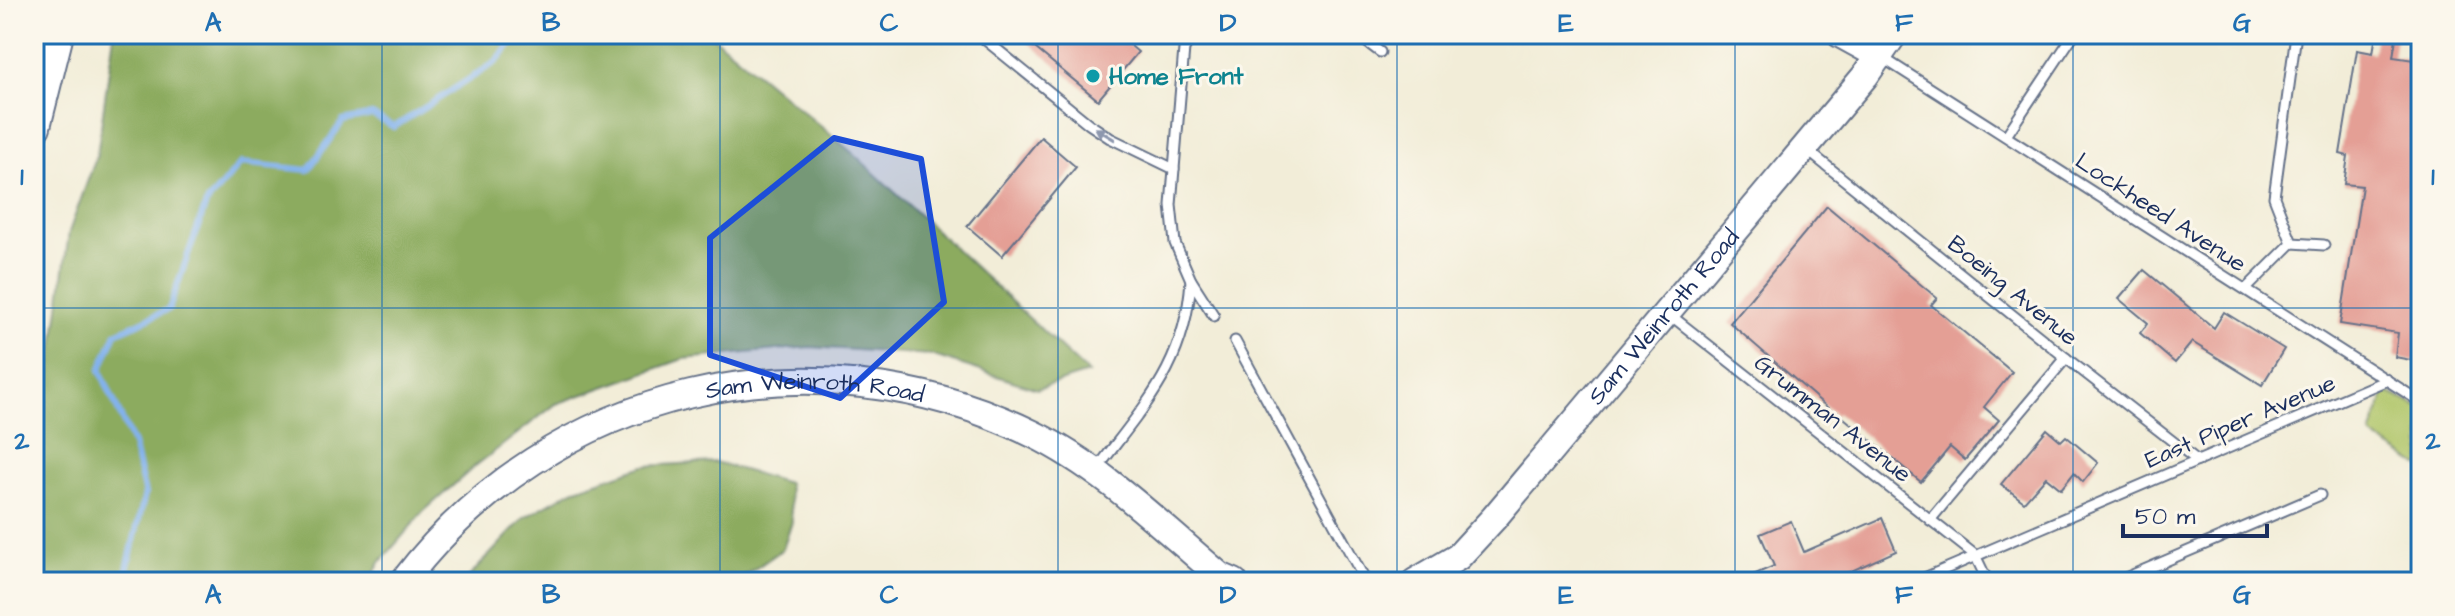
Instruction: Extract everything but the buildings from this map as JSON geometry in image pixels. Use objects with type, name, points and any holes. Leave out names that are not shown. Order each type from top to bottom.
[{"type":"highway","points":[[34,126],[57,34]]},
{"type":"street","points":[[1840,34],[1887,45]]},
{"type":"street","name":"Sam Weinroth Road","points":[[1415,582],[1458,557],[1804,148],[1887,45]]},
{"type":"street","name":"Sam Weinroth Road","points":[[403,582],[430,548],[474,506],[514,473],[562,444],[609,420],[702,390],[795,379],[847,380],[889,386],[940,397],[989,413],[1035,435],[1095,472],[1220,576],[1234,582]]},
{"type":"lane","points":[[978,34],[1089,124],[1110,138],[1174,169]]},
{"type":"lane","points":[[1192,34],[1184,49],[1171,205],[1175,243],[1191,280],[1214,316]]},
{"type":"lane","points":[[1356,34],[1380,52]]},
{"type":"lane","points":[[2006,136],[2074,34]]},
{"type":"lane","points":[[2292,243],[2274,197],[2296,34]]},
{"type":"lane","name":"Lockheed Avenue","points":[[1887,45],[2006,136],[2421,402]]},
{"type":"lane","name":"Boeing Avenue","points":[[1804,148],[2198,461]]},
{"type":"lane","points":[[2246,289],[2292,243],[2324,245]]},
{"type":"lane","points":[[1095,472],[1165,378],[1185,329],[1191,280]]},
{"type":"lane","name":"Grumman Avenue","points":[[1666,312],[1975,555]]},
{"type":"lane","points":[[1235,341],[1366,582]]},
{"type":"lane","points":[[1930,520],[2066,358]]},
{"type":"lane","name":"East Piper Avenue","points":[[1915,582],[2387,380]]},
{"type":"lane","points":[[2116,582],[2320,495]]},
{"type":"lane","points":[[1975,555],[1988,582]]},
{"type":"highlighted area","points":[[834,138],[921,159],[944,302],[840,398],[710,355],[710,238]]},
{"type":"green space","points":[[114,34],[710,34],[855,155],[1088,373],[1037,389],[931,355],[810,347],[683,359],[556,404],[474,467],[423,512],[381,561],[369,582],[34,582],[34,494],[69,232],[97,155]]},
{"type":"green space","points":[[2386,391],[2421,408],[2421,467],[2371,435]]},
{"type":"green space","points":[[715,462],[788,483],[792,522],[783,549],[736,582],[464,582],[524,518],[573,490],[644,466]]},
{"type":"waterway","points":[[124,582],[145,494],[133,444],[100,370],[116,333],[169,309],[206,204],[241,163],[308,170],[343,121],[372,115],[394,127],[496,62],[518,34]]},
{"type":"place","name":"Home Front","points":[[1093,76]]}]
